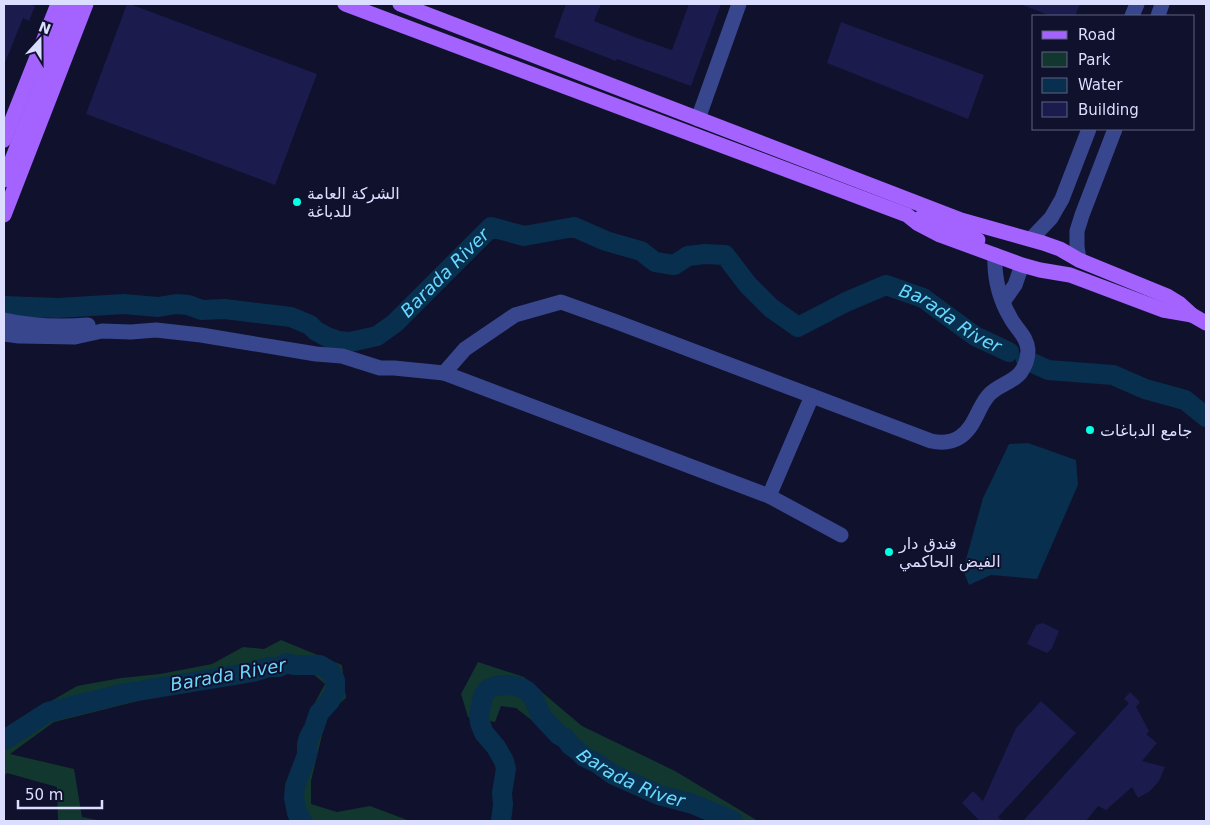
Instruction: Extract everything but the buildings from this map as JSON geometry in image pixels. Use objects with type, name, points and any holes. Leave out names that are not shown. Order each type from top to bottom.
[{"type":"main road","points":[[4,180],[19,120],[58,4]]},
{"type":"main road","points":[[4,140],[19,120],[73,4]]},
{"type":"main road","points":[[4,215],[86,4]]},
{"type":"main road","points":[[345,4],[906,215],[940,235],[1022,265],[1070,276],[1164,310],[1192,315]]},
{"type":"main road","points":[[400,4],[961,220],[1060,249],[1079,260],[1167,296],[1206,323]]},
{"type":"street","points":[[698,119],[739,4]]},
{"type":"street","points":[[1031,239],[1052,218],[1062,199],[1089,130]]},
{"type":"street","points":[[1079,260],[1077,232],[1115,130]]},
{"type":"street","points":[[1073,171],[1095,181]]},
{"type":"street","points":[[444,373],[464,349],[515,315],[561,302],[931,441],[949,442],[966,433],[988,396],[1020,373],[1025,366],[1027,358],[1026,342],[1008,315],[997,286],[995,255]]},
{"type":"street","points":[[1003,302],[1015,285],[1022,265]]},
{"type":"street","points":[[4,320],[72,326],[153,321],[246,333],[316,354]]},
{"type":"street","points":[[4,334],[74,337],[102,331],[131,332],[156,330],[316,354],[342,356],[380,368],[444,373],[769,496],[841,534]]},
{"type":"street","points":[[769,496],[812,396]]},
{"type":"green space","points":[[281,640],[342,665],[346,698],[327,714],[311,781],[311,804],[337,812],[370,806],[410,821],[299,821],[292,815],[290,779],[313,706],[325,684],[312,673],[268,671],[196,690],[142,700],[54,722],[10,754],[74,769],[82,817],[102,821],[58,821],[57,787],[7,773],[4,776],[4,733],[17,721],[77,686],[121,678],[160,674],[212,664],[243,647],[264,649]]},
{"type":"green space","points":[[478,662],[524,677],[582,726],[675,771],[758,821],[719,821],[625,785],[547,732],[516,708],[501,706],[495,722],[468,717],[461,694]]},
{"type":"water","points":[[1028,443],[1076,460],[1078,485],[1037,579],[991,575],[969,585],[963,570],[983,498],[1009,444]]},
{"type":"waterway","name":"Barada River","points":[[4,306],[58,308],[124,304],[158,307],[176,304],[188,305],[202,310],[224,309],[291,317],[310,325],[327,337],[338,341],[350,342],[377,336],[395,323],[491,227],[524,236],[574,227],[606,241],[641,251],[655,262],[674,265],[688,256],[705,254],[725,255],[748,285],[771,308],[798,327],[846,302],[886,285],[923,298],[975,336],[1009,352]]},
{"type":"waterway","name":"Barada River","points":[[1026,360],[1048,370],[1113,375],[1145,389],[1185,400],[1206,417]]},
{"type":"waterway","name":"Barada River","points":[[4,740],[48,712],[126,693],[253,672],[269,667],[279,667],[286,663],[294,665],[320,665],[330,671],[335,680],[335,691],[330,701],[319,713],[309,737],[307,755],[295,786],[294,798],[297,813],[302,821]]},
{"type":"waterway","name":"Barada River","points":[[501,821],[502,793],[506,769],[496,747],[484,733],[479,715],[483,696],[488,689],[508,685],[520,687],[527,691],[533,697],[541,716],[559,735],[566,739],[584,757],[597,763],[612,774],[659,795],[693,804],[733,821]]},
{"type":"place","name":"الشركة العامة للدباغة","points":[[297,202]]},
{"type":"place","name":"جامع الدباغات","points":[[1090,430]]},
{"type":"place","name":"فندق دار الفيض الحاكمي","points":[[889,552]]}]
